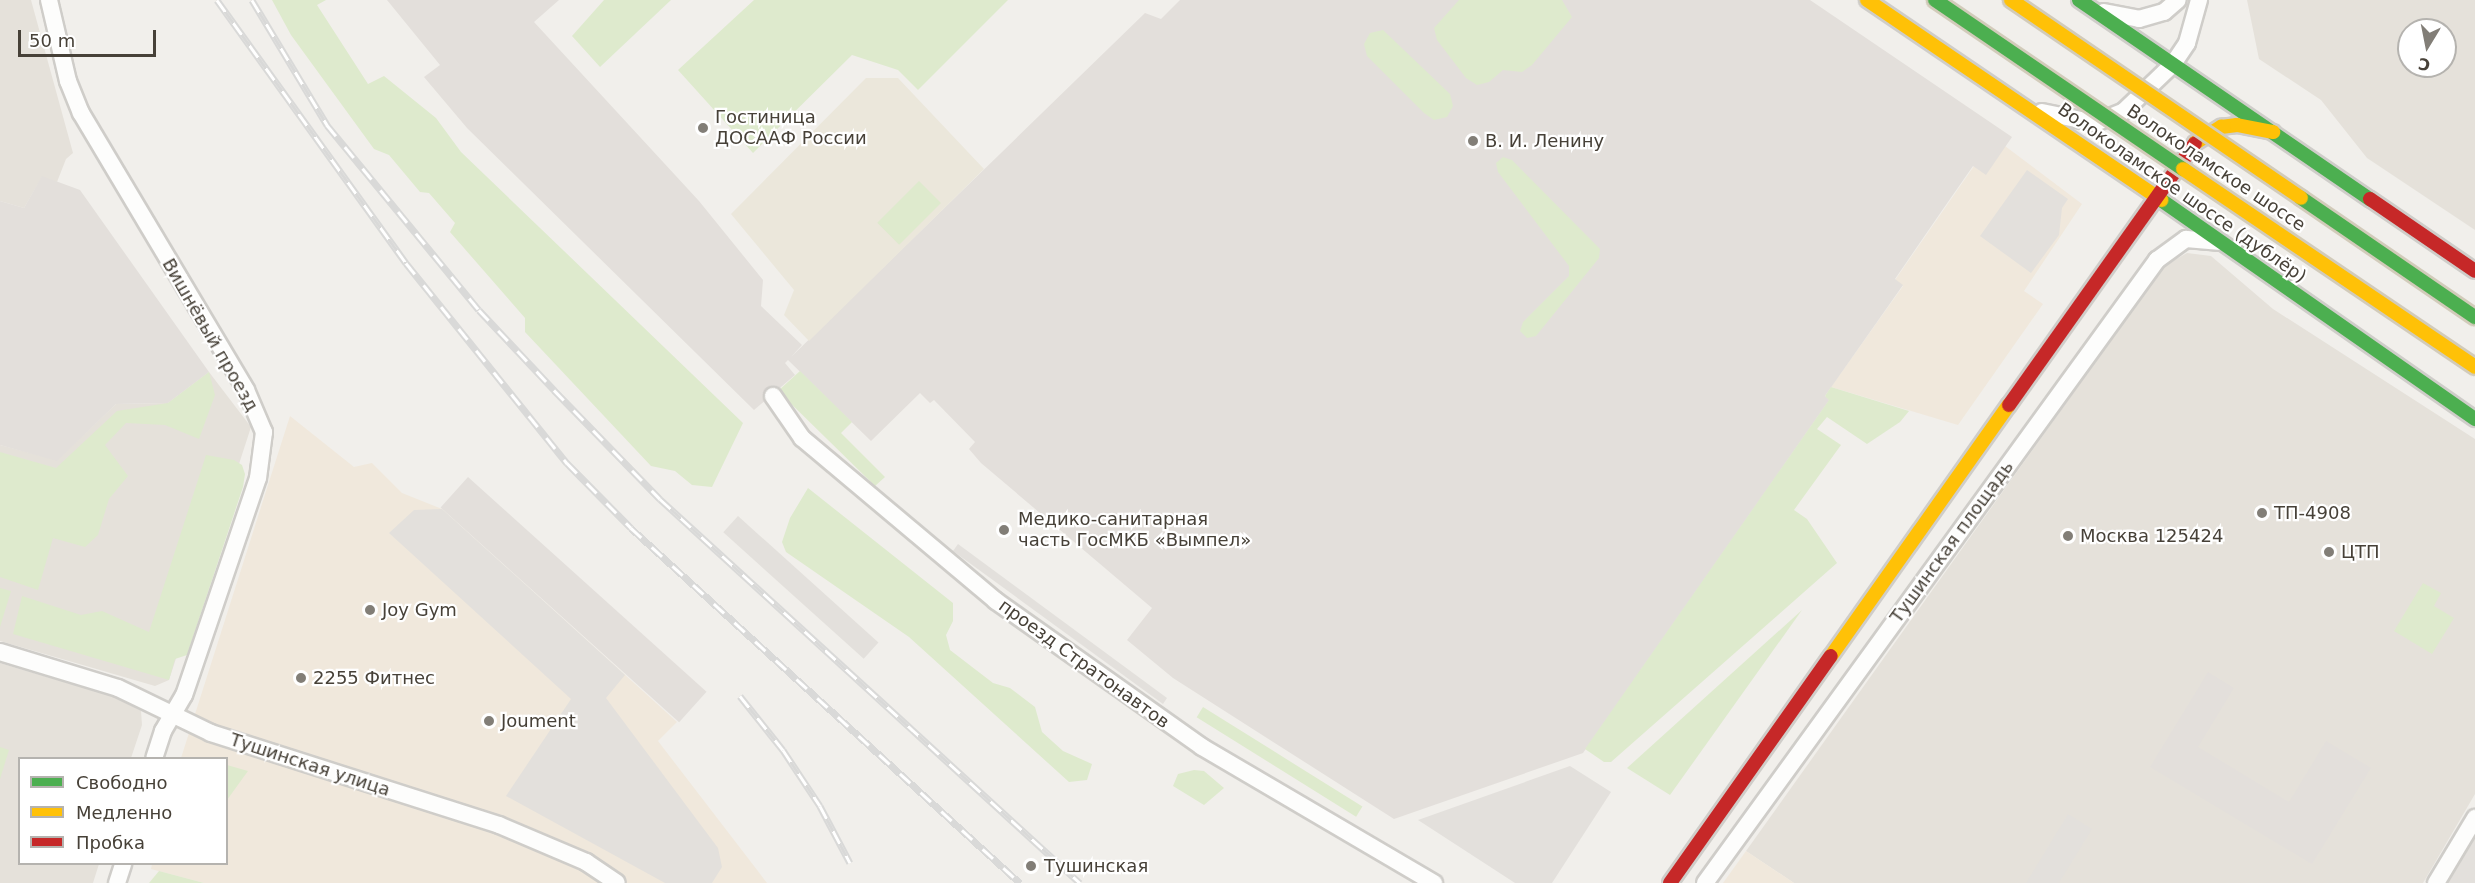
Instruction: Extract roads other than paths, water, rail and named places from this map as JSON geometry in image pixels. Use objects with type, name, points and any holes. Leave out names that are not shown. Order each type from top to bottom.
[{"type":"street","name":"Вишнёвый проезд","points":[[49,0],[68,81],[81,113],[246,390],[264,432],[258,478],[184,695],[171,716],[155,757]]},
{"type":"street","name":"Волоколамское шоссе (дублёр)","points":[[1868,0],[2033,110],[2475,419]]},
{"type":"street","name":"Волоколамское шоссе","points":[[1935,0],[2475,367]]},
{"type":"street","name":"Волоколамское шоссе","points":[[2011,0],[2475,317]]},
{"type":"street","points":[[2085,4],[2139,19],[2164,12],[2178,0]]},
{"type":"street","points":[[2033,110],[2104,122],[2124,111],[2172,64],[2192,31],[2199,0]]},
{"type":"street","points":[[2085,4],[2475,271]]},
{"type":"street","name":"Тушинская площадь","points":[[1670,883],[2198,139],[2209,131],[2237,125],[2272,132]]},
{"type":"street","name":"Тушинская площадь","points":[[1705,883],[2157,260],[2186,239],[2222,243]]},
{"type":"street","name":"проезд Стратонавтов","points":[[773,396],[802,438],[996,601],[1202,747],[1434,883]]},
{"type":"street","name":"Тушинская улица","points":[[0,652],[118,688],[171,716],[289,759],[499,825],[586,862],[617,883]]},
{"type":"street","points":[[2436,883],[2475,818]]},
{"type":"street","points":[[117,883],[123,865]]},
{"type":"railway","points":[[217,0],[406,263],[567,463],[631,528],[1020,883]]},
{"type":"railway","points":[[252,0],[327,125],[479,310],[554,390],[660,499],[1080,883]]},
{"type":"railway","points":[[740,696],[783,750],[820,806],[850,863]]},
{"type":"place","name":"Гостиница ДОСААФ России","points":[[703,128]]},
{"type":"place","name":"В. И. Ленину","points":[[1473,141]]},
{"type":"place","name":"ТП-4908","points":[[2262,513]]},
{"type":"place","name":"Медико-санитарная часть ГосМКБ «Вымпел»","points":[[1004,530]]},
{"type":"place","name":"Москва 125424","points":[[2068,536]]},
{"type":"place","name":"ЦТП","points":[[2329,552]]},
{"type":"place","name":"Joy Gym","points":[[370,610]]},
{"type":"place","name":"2255 Фитнес","points":[[301,678]]},
{"type":"place","name":"Joument","points":[[489,721]]},
{"type":"place","name":"Тушинская","points":[[1031,866]]}]
